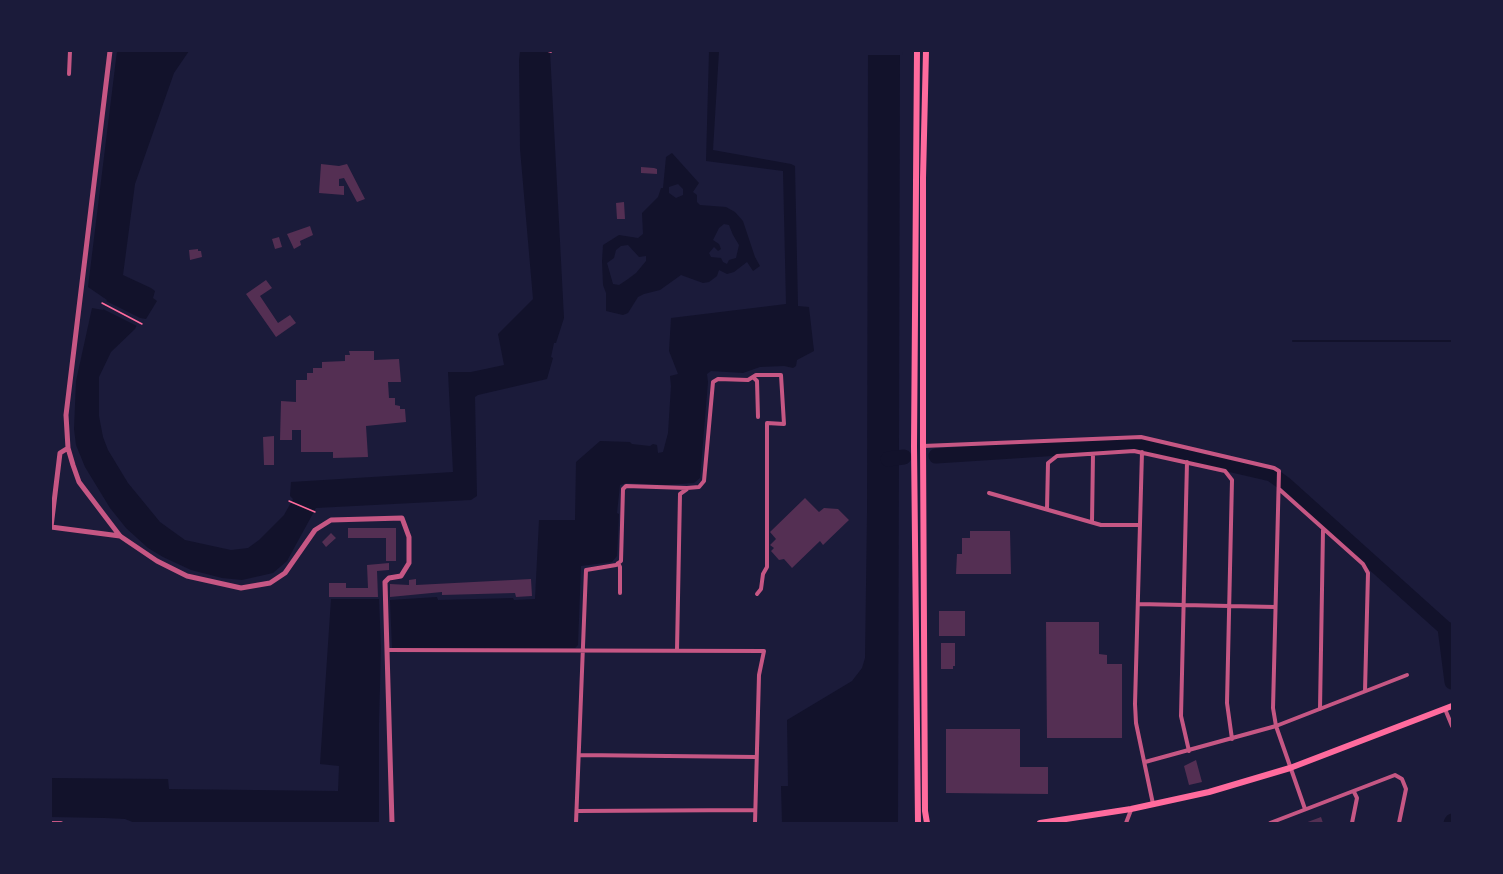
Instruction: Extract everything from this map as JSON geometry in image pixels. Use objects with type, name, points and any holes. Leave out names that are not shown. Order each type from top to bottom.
[{"type":"main road","points":[[917,51],[914,446],[918,823]]},
{"type":"main road","points":[[926,51],[923,178],[923,446],[927,823]]},
{"type":"main road","points":[[1040,823],[1131,809],[1209,792],[1290,768],[1452,706]]},
{"type":"street","points":[[69,74],[70,51]]},
{"type":"street","points":[[110,51],[66,415],[68,448],[80,482],[120,536],[157,561],[187,576],[241,588],[270,583],[285,573],[315,530],[331,520],[402,518],[409,537],[409,563],[401,576],[389,578],[386,582],[392,823]]},
{"type":"street","points":[[576,823],[581,650],[586,570],[621,561],[622,489],[626,486],[699,487],[704,480],[713,382],[718,379],[748,380],[756,375],[781,375],[784,423],[767,423],[767,567],[763,574],[761,589],[757,594]]},
{"type":"street","points":[[753,377],[757,381],[758,417]]},
{"type":"street","points":[[923,446],[1141,437],[1279,471],[1273,708],[1276,726],[1305,809]]},
{"type":"street","points":[[68,448],[60,453],[51,527],[120,536]]},
{"type":"street","points":[[1142,452],[1135,704],[1136,723],[1154,804]]},
{"type":"street","points":[[1047,509],[1048,463],[1057,456],[1142,452],[1226,471],[1232,480],[1227,703],[1232,739]]},
{"type":"street","points":[[1092,522],[1093,454]]},
{"type":"street","points":[[1187,462],[1181,716],[1189,751]]},
{"type":"street","points":[[1278,486],[1363,564],[1368,573],[1365,692]]},
{"type":"street","points":[[677,650],[680,494],[687,488]]},
{"type":"street","points":[[989,493],[1101,525],[1139,525]]},
{"type":"street","points":[[1320,709],[1323,529]]},
{"type":"street","points":[[618,563],[620,593]]},
{"type":"street","points":[[1138,604],[1275,607]]},
{"type":"street","points":[[387,650],[764,651],[759,675],[754,823]]},
{"type":"street","points":[[1145,762],[1276,726],[1407,675]]},
{"type":"street","points":[[1445,709],[1452,726]]},
{"type":"street","points":[[579,755],[756,757]]},
{"type":"street","points":[[1270,823],[1395,775],[1402,779],[1406,789],[1398,823]]},
{"type":"street","points":[[1352,823],[1357,798],[1354,792]]},
{"type":"street","points":[[1126,823],[1131,809]]},
{"type":"street","points":[[577,811],[754,810]]},
{"type":"street","points":[[51,823],[61,823]]},
{"type":"path","points":[[102,303],[142,324]]},
{"type":"path","points":[[289,501],[315,512]]},
{"type":"shaded area","points":[[117,51],[189,51],[174,73],[135,184],[123,275],[155,291],[153,298],[157,301],[146,319],[140,318],[135,329],[111,352],[99,377],[99,416],[103,437],[108,450],[128,483],[160,522],[185,540],[231,550],[248,548],[284,515],[293,499],[290,496],[291,482],[453,472],[448,372],[471,372],[504,365],[498,334],[533,299],[520,149],[519,60],[520,51],[550,51],[564,318],[556,343],[554,343],[551,357],[553,358],[547,379],[475,397],[477,496],[471,500],[316,508],[287,561],[273,573],[242,580],[222,578],[191,570],[148,548],[126,528],[110,508],[85,467],[76,445],[74,429],[76,381],[92,308],[103,310],[107,300],[88,287]]},
{"type":"shaded area","points":[[709,51],[719,51],[713,150],[795,166],[798,306],[809,307],[814,351],[797,360],[793,368],[760,367],[743,373],[711,371],[707,374],[700,478],[694,483],[666,485],[627,483],[620,485],[617,513],[619,514],[617,556],[612,562],[581,566],[578,645],[575,648],[392,648],[390,600],[437,597],[438,600],[535,599],[539,520],[575,520],[576,462],[600,441],[630,442],[650,446],[653,444],[657,445],[658,453],[663,452],[668,433],[670,376],[678,374],[669,351],[671,318],[786,304],[783,171],[706,161]]},
{"type":"shaded area","points":[[868,51],[900,51],[898,822],[782,823],[781,786],[788,786],[787,720],[852,681],[862,668],[865,658]]},
{"type":"shaded area","points":[[672,153],[699,183],[693,192],[697,195],[697,202],[700,205],[726,207],[735,212],[743,221],[760,266],[753,271],[747,262],[734,272],[727,274],[719,270],[717,276],[703,283],[681,275],[660,290],[638,297],[628,313],[623,315],[606,311],[606,293],[603,285],[603,245],[619,235],[638,238],[643,234],[642,213],[658,197],[663,188],[666,157]],"holes":[[[678,184],[683,189],[683,195],[676,198],[669,193],[669,187]],[[724,224],[729,225],[739,245],[736,258],[729,260],[727,264],[721,258],[711,257],[709,253],[714,247],[718,251],[721,249],[719,244],[713,240],[719,228]],[[628,245],[639,257],[646,256],[646,261],[636,273],[619,285],[613,284],[607,263],[614,258],[616,250]]]},
{"type":"shaded area","points":[[331,599],[379,599],[381,647],[379,823],[135,823],[125,819],[51,817],[51,778],[168,779],[169,789],[338,791],[339,766],[320,764]]},
{"type":"pier","points":[[865,51],[903,51],[902,55],[865,55]]},
{"type":"pier","points":[[104,298],[144,320],[139,327],[99,307]]},
{"type":"building","points":[[321,164],[339,166],[347,164],[365,199],[357,202],[344,178],[339,179],[339,186],[344,186],[344,195],[319,193]]},
{"type":"building","points":[[641,167],[657,169],[657,174],[641,173]]},
{"type":"building","points":[[624,202],[625,219],[617,219],[616,203]]},
{"type":"building","points":[[310,226],[313,235],[300,241],[301,245],[294,249],[287,234]]},
{"type":"building","points":[[279,237],[282,247],[275,249],[272,239]]},
{"type":"building","points":[[198,249],[202,257],[190,260],[189,250]]},
{"type":"building","points":[[266,280],[272,288],[260,296],[278,323],[290,315],[296,323],[276,337],[246,294]]},
{"type":"building","points":[[349,351],[374,351],[374,360],[399,359],[401,382],[388,382],[389,398],[395,398],[395,405],[400,406],[400,409],[405,409],[406,422],[366,426],[368,457],[333,458],[333,452],[301,452],[301,430],[292,430],[292,440],[280,440],[281,401],[296,402],[296,380],[307,380],[307,373],[313,373],[313,368],[322,368],[322,362],[345,361],[345,355],[350,355]]},
{"type":"building","points":[[274,436],[274,465],[264,465],[263,437]]},
{"type":"building","points":[[805,498],[819,512],[824,508],[838,509],[849,520],[823,545],[820,541],[792,568],[784,559],[779,560],[771,551],[774,548],[770,545],[776,539],[770,532]]},
{"type":"building","points":[[348,528],[396,528],[396,561],[386,561],[386,538],[348,538]]},
{"type":"building","points":[[970,531],[1010,531],[1011,574],[956,574],[957,554],[962,554],[962,538],[970,538]]},
{"type":"building","points":[[331,533],[336,538],[326,547],[322,542]]},
{"type":"building","points":[[389,563],[389,570],[377,571],[378,597],[329,597],[329,583],[346,583],[346,588],[368,588],[367,565]]},
{"type":"building","points":[[416,579],[416,585],[531,579],[532,596],[516,597],[515,593],[442,595],[442,592],[390,597],[390,584],[409,585],[409,580]]},
{"type":"building","points":[[939,611],[965,611],[965,636],[939,636]]},
{"type":"building","points":[[1046,622],[1099,622],[1099,654],[1107,655],[1107,664],[1122,664],[1122,738],[1047,738]]},
{"type":"building","points":[[941,643],[955,643],[953,669],[941,669]]},
{"type":"building","points":[[946,729],[1020,729],[1020,767],[1048,767],[1048,794],[946,793]]},
{"type":"building","points":[[1196,760],[1202,782],[1189,785],[1184,766]]},
{"type":"building","points":[[1321,817],[1323,823],[1305,823]]},
{"type":"waterway","points":[[1293,341],[1452,341]]},
{"type":"waterway","points":[[936,456],[1137,443],[1271,474],[1452,632]]},
{"type":"waterway","points":[[888,459],[904,457]]},
{"type":"waterway","points":[[1445,628],[1452,682]]}]
